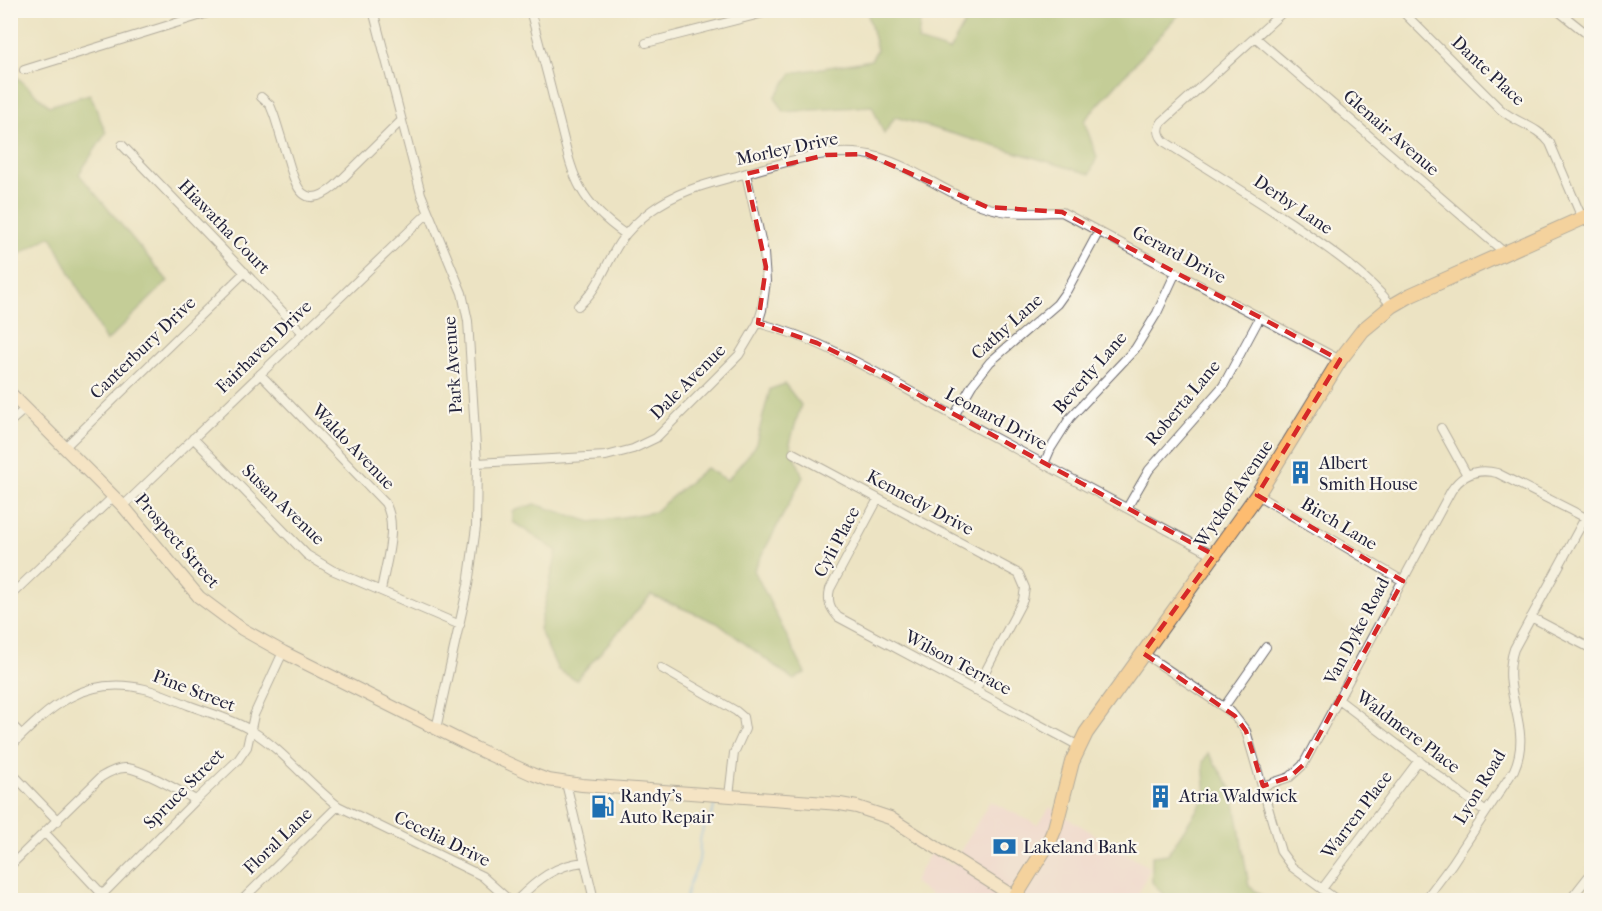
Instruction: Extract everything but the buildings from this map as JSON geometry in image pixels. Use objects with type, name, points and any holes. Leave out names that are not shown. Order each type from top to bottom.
[{"type":"main road","name":"Wyckoff Avenue","points":[[1015,900],[1055,828],[1067,778],[1078,746],[1257,495],[1340,360],[1364,330],[1392,306],[1411,295],[1587,216]]},
{"type":"main road","name":"Prospect Street","points":[[10,393],[114,496],[199,597],[242,629],[436,729],[532,774],[566,783],[840,804],[875,812],[904,826],[1015,900]]},
{"type":"street","points":[[24,70],[218,10]]},
{"type":"street","name":"Park Avenue","points":[[373,10],[421,194],[466,307],[477,463],[476,527],[470,576],[436,729]]},
{"type":"street","points":[[530,10],[569,163],[583,193],[601,216],[626,234]]},
{"type":"street","points":[[646,44],[776,10]]},
{"type":"street","points":[[1255,37],[1284,10]]},
{"type":"street","name":"Dante Place","points":[[1401,10],[1509,117],[1531,126],[1545,136],[1587,216]]},
{"type":"street","points":[[1557,10],[1592,38]]},
{"type":"street","name":"Derby Lane","points":[[1255,37],[1162,122],[1160,135],[1165,142],[1258,200],[1352,265],[1392,306]]},
{"type":"street","name":"Glenair Avenue","points":[[1255,37],[1505,253]]},
{"type":"street","points":[[261,97],[270,105],[274,115],[295,184],[307,196],[314,198],[324,196],[401,121]]},
{"type":"street","name":"Hiawatha Court","points":[[122,145],[303,333]]},
{"type":"street","name":"Morley Drive","points":[[578,306],[589,295],[626,234],[651,211],[681,193],[698,186],[795,160],[826,155],[866,154],[892,162],[952,194],[995,210]]},
{"type":"street","name":"Dale Avenue","points":[[477,463],[606,456],[646,444],[656,438],[739,355],[758,323],[765,294],[766,267],[746,174]]},
{"type":"street","name":"Gerard Drive","points":[[995,210],[1014,213],[1062,212],[1340,360]]},
{"type":"street","name":"Fairhaven Drive","points":[[123,506],[428,213]]},
{"type":"street","name":"Cathy Lane","points":[[954,416],[972,385],[990,362],[1057,304],[1099,231]]},
{"type":"street","name":"Canterbury Drive","points":[[65,447],[244,272]]},
{"type":"street","name":"Beverly Lane","points":[[1044,464],[1060,433],[1076,411],[1135,349],[1157,313],[1176,272]]},
{"type":"street","name":"Roberta Lane","points":[[1127,508],[1149,470],[1223,386],[1260,317]]},
{"type":"street","name":"Leonard Drive","points":[[758,323],[817,343],[880,374],[1214,555]]},
{"type":"street","name":"Waldo Avenue","points":[[260,374],[389,510],[392,526],[381,591]]},
{"type":"street","points":[[10,422],[25,408]]},
{"type":"street","points":[[1441,428],[1467,475],[1481,471],[1497,473],[1588,520]]},
{"type":"street","name":"Susan Avenue","points":[[193,438],[307,555],[332,570],[460,625]]},
{"type":"street","name":"Kennedy Drive","points":[[793,453],[1019,574],[1024,588],[1023,600],[975,691]]},
{"type":"street","name":"Van Dyke Road","points":[[1263,786],[1290,777],[1303,765],[1451,491],[1460,479],[1467,475]]},
{"type":"street","name":"Birch Lane","points":[[1257,495],[1403,581]]},
{"type":"street","points":[[10,596],[114,496]]},
{"type":"street","name":"Cyli Place","points":[[829,602],[830,589],[878,499]]},
{"type":"street","name":"Lyon Road","points":[[1425,900],[1514,770],[1521,750],[1521,731],[1509,672],[1514,649],[1588,520]]},
{"type":"street","name":"Wilson Terrace","points":[[829,602],[838,617],[1078,746]]},
{"type":"street","points":[[1532,616],[1592,649]]},
{"type":"street","points":[[1224,707],[1266,646]]},
{"type":"street","name":"Spruce Street","points":[[100,898],[238,759],[247,747],[254,715],[284,652]]},
{"type":"street","points":[[1143,653],[1235,716],[1246,731],[1281,852],[1292,867],[1336,900]]},
{"type":"street","points":[[661,668],[743,717],[745,729],[734,753],[729,796]]},
{"type":"street","name":"Pine Street","points":[[10,747],[66,698],[93,688],[120,686],[147,689],[251,730],[338,806],[355,815]]},
{"type":"street","name":"Waldmere Place","points":[[1339,700],[1486,812]]},
{"type":"street","points":[[10,723],[22,735]]},
{"type":"street","name":"Warren Place","points":[[1322,889],[1419,760]]},
{"type":"street","points":[[10,866],[101,777],[115,770],[127,768],[137,771],[196,800]]},
{"type":"street","points":[[10,771],[58,821]]},
{"type":"street","points":[[566,783],[594,900]]},
{"type":"street","name":"Floral Lane","points":[[242,900],[338,806]]},
{"type":"street","name":"Cecelia Drive","points":[[355,815],[482,876],[495,885],[509,900]]},
{"type":"street","points":[[45,833],[100,898]]},
{"type":"street","points":[[517,900],[534,883],[553,870],[584,862]]},
{"type":"street","points":[[1570,900],[1592,872]]},
{"type":"highlighted area","points":[[866,154],[987,207],[1062,212],[1340,360],[1257,495],[1403,581],[1303,765],[1290,777],[1263,786],[1246,731],[1235,716],[1143,653],[1214,555],[880,374],[817,343],[758,323],[766,267],[746,174],[826,155]]},
{"type":"shaded area","points":[[990,801],[1038,825],[1050,807],[1150,868],[1136,900],[937,900],[913,882],[931,852],[952,865]]},
{"type":"green space","points":[[867,11],[921,11],[918,41],[949,51],[972,11],[1182,11],[1084,121],[1097,157],[1090,174],[895,117],[884,134],[872,106],[784,112],[775,97],[792,73],[871,60],[877,50]]},
{"type":"green space","points":[[17,77],[49,106],[90,94],[106,133],[79,174],[168,281],[106,342],[51,236],[11,259],[10,79]]},
{"type":"green space","points":[[785,384],[801,405],[790,443],[803,477],[754,570],[805,673],[794,680],[717,623],[651,595],[576,680],[558,670],[539,629],[557,551],[513,522],[513,511],[535,504],[591,522],[654,512],[706,468],[727,480],[755,447],[770,389]]},
{"type":"green space","points":[[1208,753],[1233,791],[1249,886],[1268,900],[1168,900],[1152,882],[1152,856],[1168,854],[1206,796],[1203,762]]},
{"type":"waterway","points":[[686,900],[687,890],[699,860],[701,836],[712,814],[714,802]]},
{"type":"place","name":"Albert Smith House","points":[[1301,473]]},
{"type":"place","name":"Atria Waldwick","points":[[1161,796]]},
{"type":"place","name":"Randy's Auto Repair","points":[[602,806]]},
{"type":"place","name":"Lakeland Bank","points":[[1005,847]]}]
